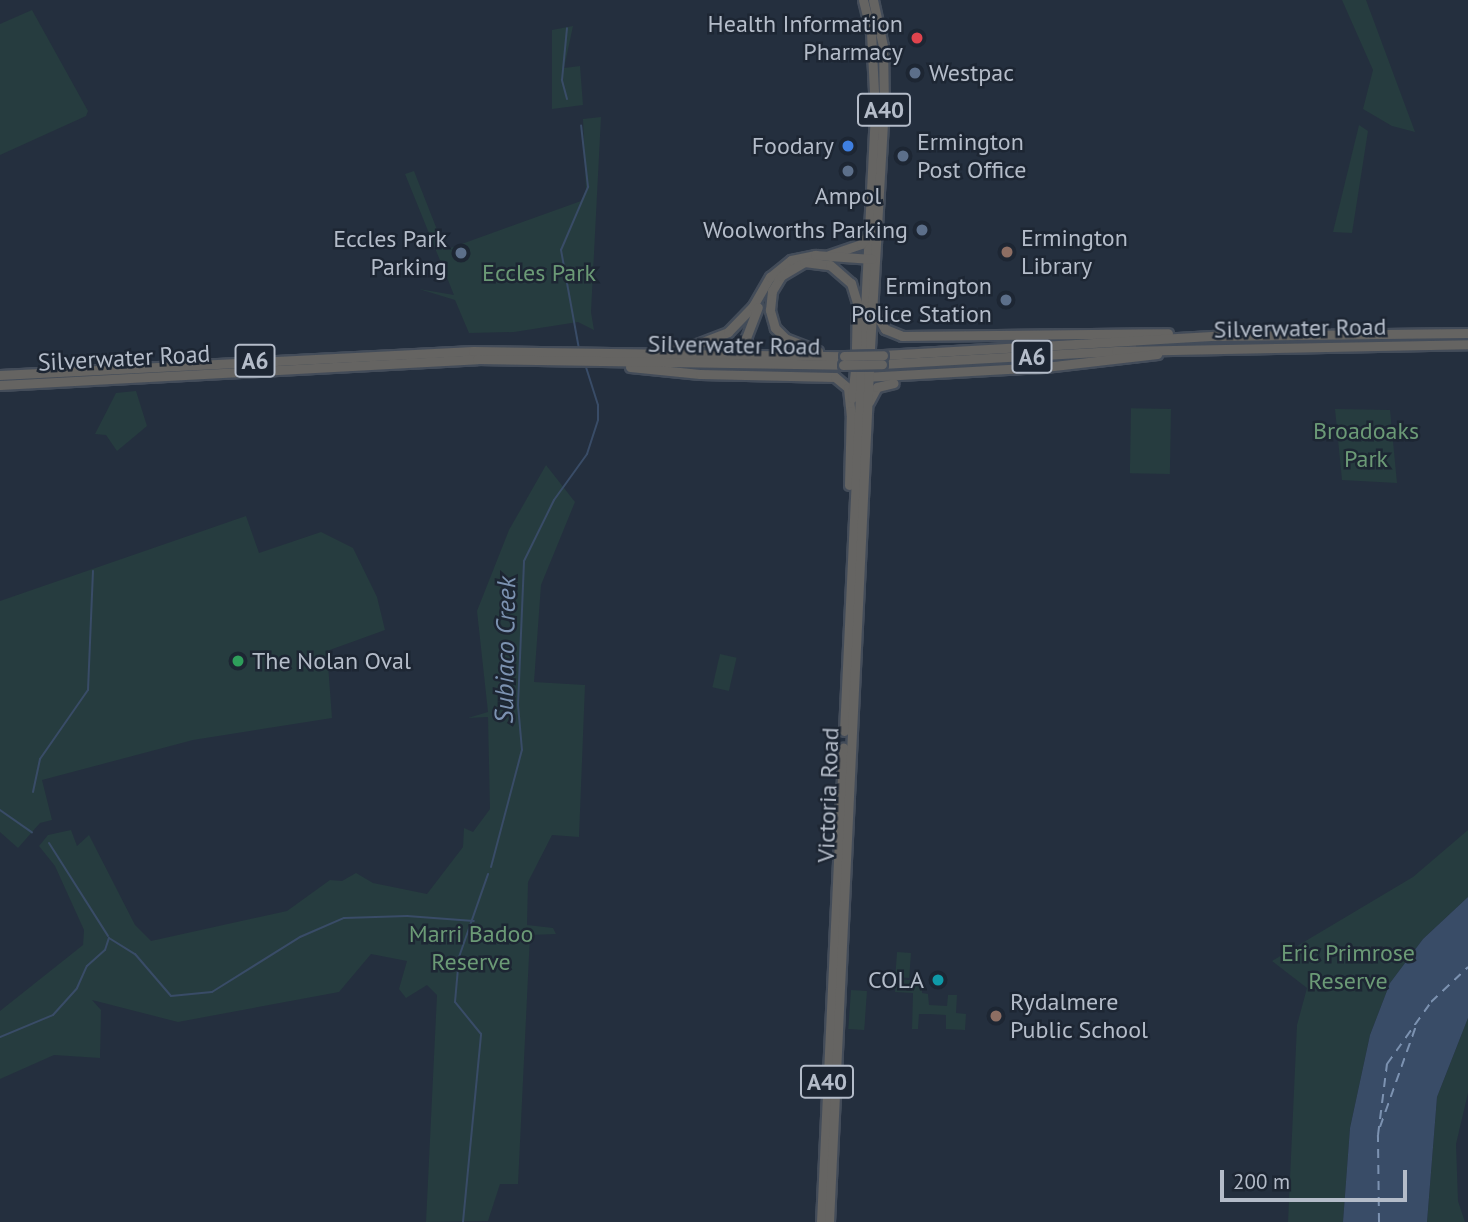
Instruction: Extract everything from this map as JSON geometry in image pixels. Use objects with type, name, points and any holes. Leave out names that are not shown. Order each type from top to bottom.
[{"type":"highway","name":"A40","points":[[863,0],[874,78],[868,233],[871,305],[863,348]]},
{"type":"highway","name":"A40","points":[[863,348],[884,108],[883,46],[873,0]]},
{"type":"highway","points":[[827,256],[861,244],[868,233]]},
{"type":"highway","points":[[680,360],[727,332],[753,306],[765,285],[791,260],[827,256],[870,259]]},
{"type":"highway","points":[[843,360],[804,349],[775,328],[770,300],[776,283],[788,270],[804,262],[822,262],[845,275],[857,303],[863,348]]},
{"type":"highway","points":[[765,285],[746,338],[750,355],[769,367]]},
{"type":"highway","points":[[871,305],[885,329],[902,336],[1215,336]]},
{"type":"highway","name":"Silverwater Road","points":[[882,360],[1215,336],[1468,332]]},
{"type":"highway","name":"Silverwater Road","points":[[0,385],[511,355],[604,361],[680,360],[750,355],[882,360],[1183,349],[1468,344]]},
{"type":"highway","points":[[850,415],[863,373],[912,376],[1085,363],[1183,349]]},
{"type":"highway","name":"Silverwater Road","points":[[0,375],[511,355],[642,354],[769,367],[843,360]]},
{"type":"highway","points":[[680,360],[835,377],[848,388],[852,532]]},
{"type":"highway","name":"Victoria Road","points":[[829,1222],[866,409],[863,373]]},
{"type":"highway","name":"Victoria Road","points":[[821,1222],[852,532],[863,373]]},
{"type":"highway","points":[[866,409],[877,387],[912,376]]},
{"type":"highway","points":[[848,650],[859,577]]},
{"type":"green space","points":[[1342,0],[1366,0],[1415,132],[1392,126],[1363,109],[1373,70]]},
{"type":"green space","points":[[32,10],[88,111],[86,116],[0,155],[0,24]]},
{"type":"green space","points":[[573,26],[564,68],[580,66],[583,105],[552,109],[552,30]]},
{"type":"green space","name":"Eccles Park","points":[[601,117],[591,312],[594,330],[578,322],[514,332],[469,333],[455,300],[419,289],[454,295],[405,174],[414,171],[445,250],[581,201],[586,190],[583,119]]},
{"type":"green space","points":[[1359,125],[1368,131],[1352,233],[1333,232]]},
{"type":"green space","points":[[136,391],[147,426],[117,451],[106,435],[95,434],[116,393]]},
{"type":"green space","points":[[1131,408],[1171,409],[1170,474],[1130,473]]},
{"type":"green space","name":"Broadoaks Park","points":[[1335,409],[1390,410],[1397,483],[1342,480]]},
{"type":"green space","name":"Marri Badoo Reserve","points":[[546,465],[575,502],[541,585],[534,682],[585,685],[579,837],[552,835],[528,882],[527,925],[553,928],[556,934],[530,935],[518,1184],[500,1184],[488,1221],[426,1222],[437,995],[427,985],[406,998],[399,989],[407,961],[371,954],[339,992],[178,1022],[92,1000],[101,1010],[100,1058],[54,1055],[0,1079],[0,1011],[83,945],[84,930],[55,866],[39,846],[48,835],[71,830],[77,846],[89,835],[135,925],[151,941],[287,911],[330,880],[342,881],[356,873],[373,883],[427,894],[463,847],[464,828],[473,832],[490,809],[488,717],[468,718],[488,712],[477,611],[509,530]]},
{"type":"green space","points":[[246,516],[259,553],[321,532],[353,548],[377,597],[385,630],[327,651],[332,718],[193,740],[42,780],[52,820],[40,823],[18,848],[0,832],[0,601]]},
{"type":"green space","points":[[720,654],[737,658],[729,691],[712,687]]},
{"type":"green space","name":"Eric Primrose Reserve","points":[[1468,830],[1468,897],[1423,939],[1390,983],[1370,1035],[1350,1128],[1343,1222],[1288,1222],[1297,1025],[1307,988],[1272,961],[1413,877]]},
{"type":"green space","points":[[897,952],[911,953],[909,978],[895,977]]},
{"type":"green space","points":[[896,979],[922,981],[922,993],[928,994],[929,1005],[947,1006],[948,995],[957,995],[956,1013],[966,1014],[965,1030],[946,1029],[946,1015],[929,1014],[919,1014],[918,1029],[912,1029],[913,993],[895,992]]},
{"type":"green space","points":[[851,990],[867,991],[864,1030],[848,1029]]},
{"type":"green space","points":[[1468,1018],[1468,1093],[1456,1144],[1458,1201],[1465,1222],[1427,1222],[1437,1097]]},
{"type":"water","points":[[1468,897],[1468,1018],[1437,1097],[1427,1222],[1343,1222],[1350,1128],[1370,1035],[1390,983],[1423,939]]},
{"type":"waterway","points":[[567,28],[562,80],[567,99]]},
{"type":"waterway","name":"Subiaco Creek","points":[[579,349],[561,250],[588,187],[581,125]]},
{"type":"waterway","name":"Subiaco Creek","points":[[491,867],[522,750],[518,705],[524,561],[554,500],[587,454],[598,420],[598,405],[585,364]]},
{"type":"waterway","points":[[33,792],[40,759],[88,690],[93,571]]},
{"type":"waterway","points":[[0,810],[32,832]]},
{"type":"waterway","points":[[49,843],[108,936]]},
{"type":"waterway","name":"Subiaco Creek","points":[[463,1222],[481,1034],[455,1002],[459,957],[488,874]]},
{"type":"waterway","points":[[0,1037],[53,1015],[77,988],[87,966],[105,950],[109,938],[135,954],[171,996],[212,992],[300,937],[344,918],[407,916],[474,921]]},
{"type":"ferry route","points":[[1379,1222],[1378,1135],[1387,1064],[1431,1002],[1468,967]]},
{"type":"ferry route","points":[[1380,1127],[1417,1023]]},
{"type":"place","name":"Health Information Pharmacy","points":[[917,38]]},
{"type":"place","name":"Westpac","points":[[915,73]]},
{"type":"place","name":"Foodary","points":[[848,146]]},
{"type":"place","name":"Ermington Post Office","points":[[903,156]]},
{"type":"place","name":"Ampol","points":[[848,171]]},
{"type":"place","name":"Woolworths Parking","points":[[922,230]]},
{"type":"place","name":"Ermington Library","points":[[1007,252]]},
{"type":"place","name":"Eccles Park Parking","points":[[461,253]]},
{"type":"place","name":"Ermington Police Station","points":[[1006,300]]},
{"type":"place","name":"The Nolan Oval","points":[[238,661]]},
{"type":"place","name":"COLA","points":[[938,980]]},
{"type":"place","name":"Rydalmere Public School","points":[[996,1016]]}]
